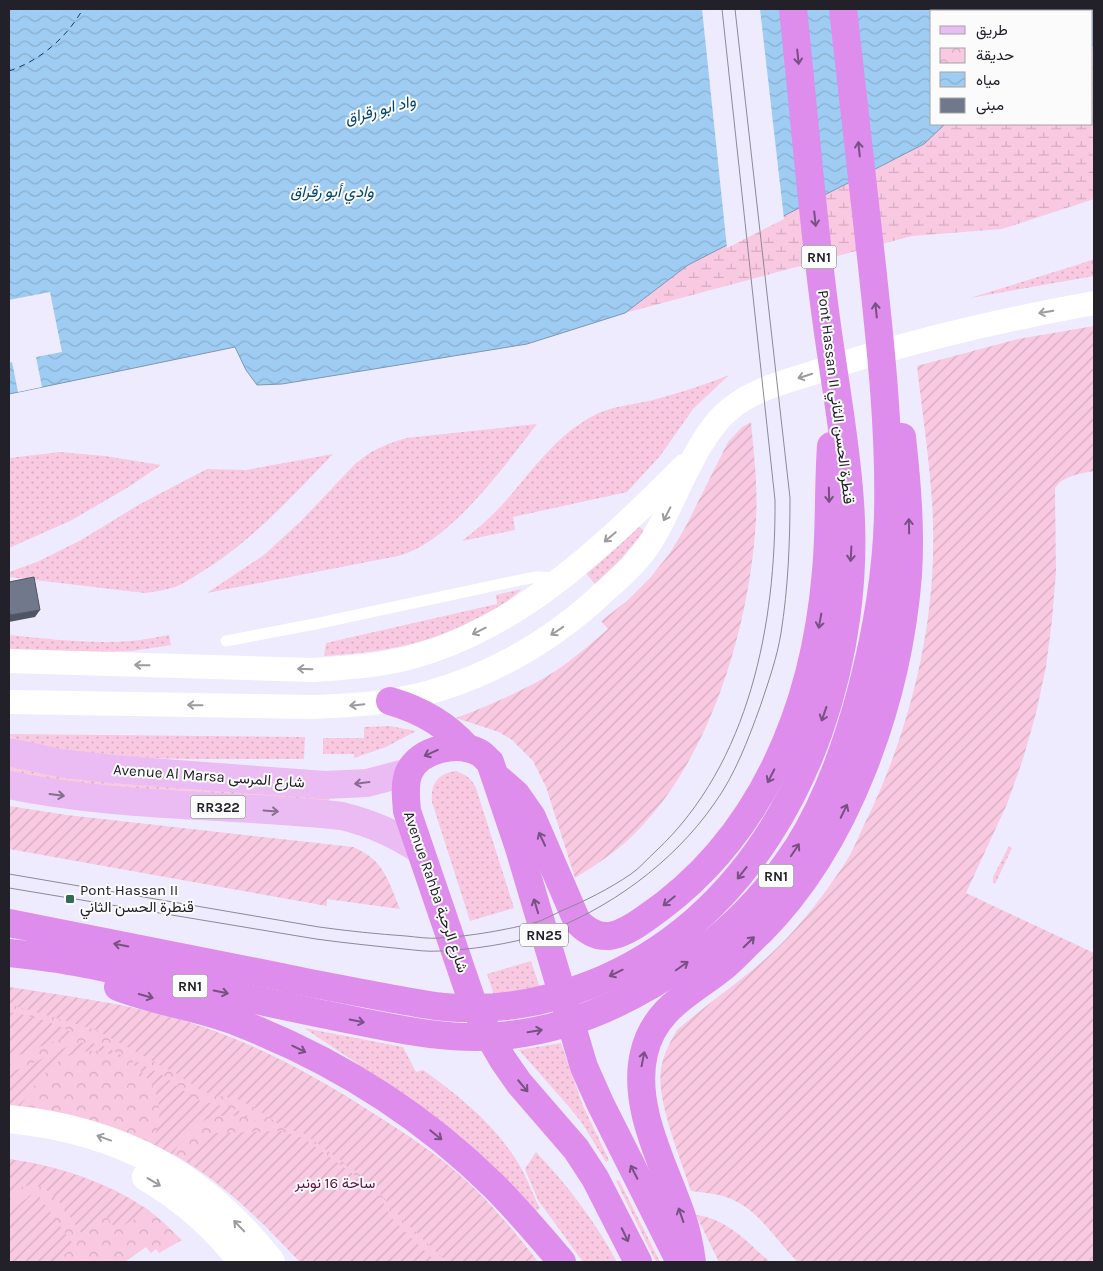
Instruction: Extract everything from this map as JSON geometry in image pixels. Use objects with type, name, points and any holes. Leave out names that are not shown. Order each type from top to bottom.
[{"type":"highway","name":"Pont Hassan II قنطرة الحسن الثاني","points":[[9,923],[434,1006],[472,1008],[510,1006],[547,999],[583,988],[651,954],[683,932],[712,906],[738,878],[762,847],[800,778],[822,718],[837,664],[845,625],[849,585],[851,545],[846,459],[825,316],[793,9]]},
{"type":"highway","name":"RN1","points":[[9,953],[70,961],[437,1036],[509,1036],[545,1029],[580,1019],[614,1006],[647,990],[707,948],[755,902],[797,848],[814,817],[842,751],[866,667],[877,618],[884,567],[888,516],[883,376],[843,9]]},
{"type":"highway","points":[[692,1262],[681,1216],[656,1148],[645,1109],[641,1090],[641,1070],[645,1051],[652,1032],[662,1016],[676,1001],[726,964],[762,930],[794,892],[823,852],[850,800],[865,764],[880,718],[892,671],[902,624],[908,575],[909,526],[906,468],[896,406],[883,376]]},
{"type":"highway","points":[[495,775],[516,794],[532,817],[577,921],[584,929],[594,935],[605,936],[627,931],[682,891],[706,868],[748,816],[766,787],[781,757],[800,703],[810,667],[818,630],[826,573],[830,525],[829,478],[837,394]]},
{"type":"highway","points":[[390,701],[406,706],[435,720],[458,737],[467,748]]},
{"type":"highway","points":[[410,772],[417,762],[428,754],[454,747],[467,748]]},
{"type":"highway","name":"RN25","points":[[467,748],[480,752],[490,762],[519,848],[584,1067],[600,1103],[680,1262]]},
{"type":"highway","name":"Avenue Rahba شارع الرحبة","points":[[410,772],[406,784],[407,811],[471,998],[503,1060],[519,1082],[576,1149],[590,1171],[605,1195],[638,1262]]},
{"type":"highway","points":[[70,961],[106,982],[125,990],[236,1021],[329,1064],[374,1090],[416,1119],[456,1151],[524,1217],[562,1262]]},
{"type":"main road","name":"Avenue Al Marsa شارع المرسى","points":[[9,752],[60,763],[112,769],[325,785],[367,783],[410,772]]},
{"type":"main road","name":"Avenue Al Marsa شارع المرسى","points":[[9,786],[52,794],[105,800],[342,816],[370,823],[420,850]]},
{"type":"street","points":[[9,702],[347,706],[390,701],[428,692],[465,680],[500,665],[566,625],[632,566],[666,518],[696,455],[712,427],[729,409],[750,395],[855,359],[937,336],[1094,303]]},
{"type":"street","points":[[9,661],[314,670],[391,662],[428,652],[464,639],[498,622],[531,602],[634,516],[696,455]]},
{"type":"street","points":[[9,1118],[92,1134],[124,1145],[154,1160],[183,1177],[210,1198],[240,1226],[271,1262]]},
{"type":"street","points":[[9,1137],[86,1151],[144,1176],[171,1192],[196,1212],[242,1262]]},
{"type":"lane","points":[[226,641],[525,579],[537,577],[562,578]]},
{"type":"green space","points":[[1093,46],[1094,199],[1002,229],[912,236],[625,313],[688,265],[924,144],[944,125],[1093,125]]},
{"type":"green space","points":[[1094,259],[1094,276],[970,298],[1080,264]]},
{"type":"green space","points":[[1094,326],[1094,471],[1078,474],[1063,480],[1055,488],[1056,572],[1052,620],[1046,667],[1036,713],[1023,759],[1007,804],[966,893],[1094,953],[1094,1262],[798,1262],[763,1222],[744,1206],[732,1199],[719,1195],[691,1191],[670,1130],[662,1097],[660,1082],[663,1059],[677,1030],[764,960],[786,939],[814,906],[852,851],[892,760],[904,726],[921,658],[931,588],[933,554],[932,507],[917,366],[1018,339]]},
{"type":"green space","points":[[729,375],[693,409],[660,456],[627,492],[513,517],[515,530],[462,541],[497,510],[543,457],[565,435],[591,417],[613,408],[682,392]]},
{"type":"green space","points":[[751,422],[756,495],[756,520],[752,560],[746,601],[723,684],[707,724],[688,761],[666,796],[626,842],[575,878],[546,787],[533,761],[512,740],[499,732],[456,718],[506,697],[554,672],[608,629],[601,621],[628,600],[650,578],[670,553],[686,526],[728,442],[742,427]]},
{"type":"green space","points":[[537,424],[475,500],[437,536],[418,548],[398,556],[207,593],[264,555],[301,521],[356,463],[371,452],[406,438]]},
{"type":"green space","points":[[60,452],[105,456],[161,465],[127,488],[70,521],[9,548],[9,458]]},
{"type":"green space","points":[[333,454],[275,513],[244,541],[211,566],[175,587],[145,593],[9,577],[9,572],[37,562],[81,540],[140,504],[207,469],[246,470]]},
{"type":"green space","points":[[639,526],[644,531],[621,559],[595,584],[584,571]]},
{"type":"green space","points":[[522,589],[502,605],[479,619],[429,639],[376,651],[324,656],[326,643],[497,604],[496,595]]},
{"type":"green space","points":[[9,635],[70,641],[115,642],[135,641],[169,635],[171,645],[132,651],[17,650],[9,649]]},
{"type":"green space","points":[[390,726],[416,731],[386,747],[354,758],[354,754],[323,754],[323,738],[364,738],[364,727]]},
{"type":"green space","points":[[9,734],[305,737],[304,759],[193,759],[118,756],[44,746],[9,737]]},
{"type":"green space","points":[[9,764],[75,778],[111,783],[329,798],[329,802],[111,788],[9,773]]},
{"type":"green space","points":[[456,771],[468,777],[476,788],[514,908],[470,921],[432,802],[432,790],[436,780],[444,774]]},
{"type":"green space","points":[[9,806],[67,815],[353,847],[372,858],[384,872],[400,909],[327,899],[327,906],[9,849]]},
{"type":"green space","points":[[1009,846],[1012,848],[995,884],[993,877]]},
{"type":"green space","points":[[531,961],[541,991],[497,1004],[487,974]]},
{"type":"green space","name":"ساحة 16 نونبر","points":[[9,987],[101,1002],[169,1016],[234,1038],[295,1067],[354,1101],[408,1136],[453,1169],[492,1207],[538,1262],[300,1262],[250,1211],[195,1167],[174,1155],[153,1144],[130,1136],[9,1109]]},
{"type":"green space","points":[[9,987],[101,1002],[169,1016],[234,1039],[297,1068],[357,1103],[453,1169],[492,1207],[538,1262],[447,1262],[401,1218],[369,1181],[303,1133],[286,1129],[253,1107],[237,1099],[202,1091],[177,1074],[96,1030],[9,1004]]},
{"type":"green space","points":[[9,1012],[44,1020],[77,1035],[52,1042],[9,1059]]},
{"type":"green space","points":[[304,1028],[403,1047],[416,1072],[423,1070],[465,1102],[503,1141],[522,1170],[540,1208],[535,1212],[382,1080]]},
{"type":"green space","points":[[87,1042],[104,1046],[125,1057],[97,1051],[70,1055],[59,1061],[41,1078],[17,1110],[9,1109],[9,1072],[67,1047]]},
{"type":"green space","points":[[561,1043],[583,1106],[609,1160],[606,1162],[582,1123],[519,1050]]},
{"type":"green space","points":[[134,1060],[164,1076],[196,1100],[235,1109],[257,1121],[231,1116],[213,1117],[204,1120],[189,1131],[172,1154],[151,1143],[159,1120],[158,1099],[148,1080],[132,1063]]},
{"type":"green space","points":[[281,1131],[303,1138],[367,1184],[381,1199],[393,1220],[436,1262],[300,1262],[259,1220],[231,1195],[185,1161],[199,1145],[216,1133]]},
{"type":"green space","points":[[536,1152],[580,1204],[617,1262],[583,1262],[538,1200],[525,1169]]},
{"type":"green space","points":[[9,1159],[45,1166],[99,1183],[152,1213],[182,1240],[159,1253],[156,1249],[151,1253],[146,1247],[125,1262],[9,1262]]},
{"type":"green space","points":[[9,1159],[46,1166],[82,1177],[117,1192],[150,1211],[116,1229],[106,1216],[82,1234],[64,1208],[50,1192],[41,1187],[32,1185],[22,1187],[9,1195]]},
{"type":"green space","points":[[619,1180],[660,1262],[656,1262],[616,1181]]},
{"type":"green space","points":[[36,1192],[75,1247],[53,1262],[9,1262],[9,1211]]},
{"type":"green space","points":[[696,1215],[707,1217],[727,1226],[745,1239],[770,1262],[719,1262]]},
{"type":"water","name":"وادي أبو رقراق","points":[[9,9],[1094,9],[1093,46],[1093,10],[930,10],[930,125],[944,125],[924,144],[688,265],[625,313],[527,344],[282,384],[257,385],[246,370],[235,347],[9,394]]},
{"type":"pier","points":[[702,9],[760,9],[784,219],[727,248]]},
{"type":"pier","points":[[50,292],[62,352],[36,357],[42,387],[18,392],[12,362],[9,363],[9,300]]},
{"type":"building","points":[[34,577],[40,610],[10,615],[9,582]]},
{"type":"ferry route","points":[[9,71],[32,61],[52,47],[69,29],[83,9]]},
{"type":"tram line","points":[[9,874],[319,927],[423,938],[452,937],[513,928],[537,922],[597,894],[638,869],[688,816],[714,776],[735,734],[751,689],[763,642],[774,547],[775,500],[722,9]]},
{"type":"tram line","points":[[9,888],[316,939],[426,951],[464,949],[504,944],[530,938],[591,912],[614,898],[659,865],[698,826],[722,793],[735,769],[751,732],[766,689],[781,633],[789,549],[790,498],[735,9]]},
{"type":"place","name":"Pont Hassan II قنطرة الحسن الثاني","points":[[70,899]]},
{"type":"water label","name":"واد ابو رقراق","points":[[380,109]]}]
